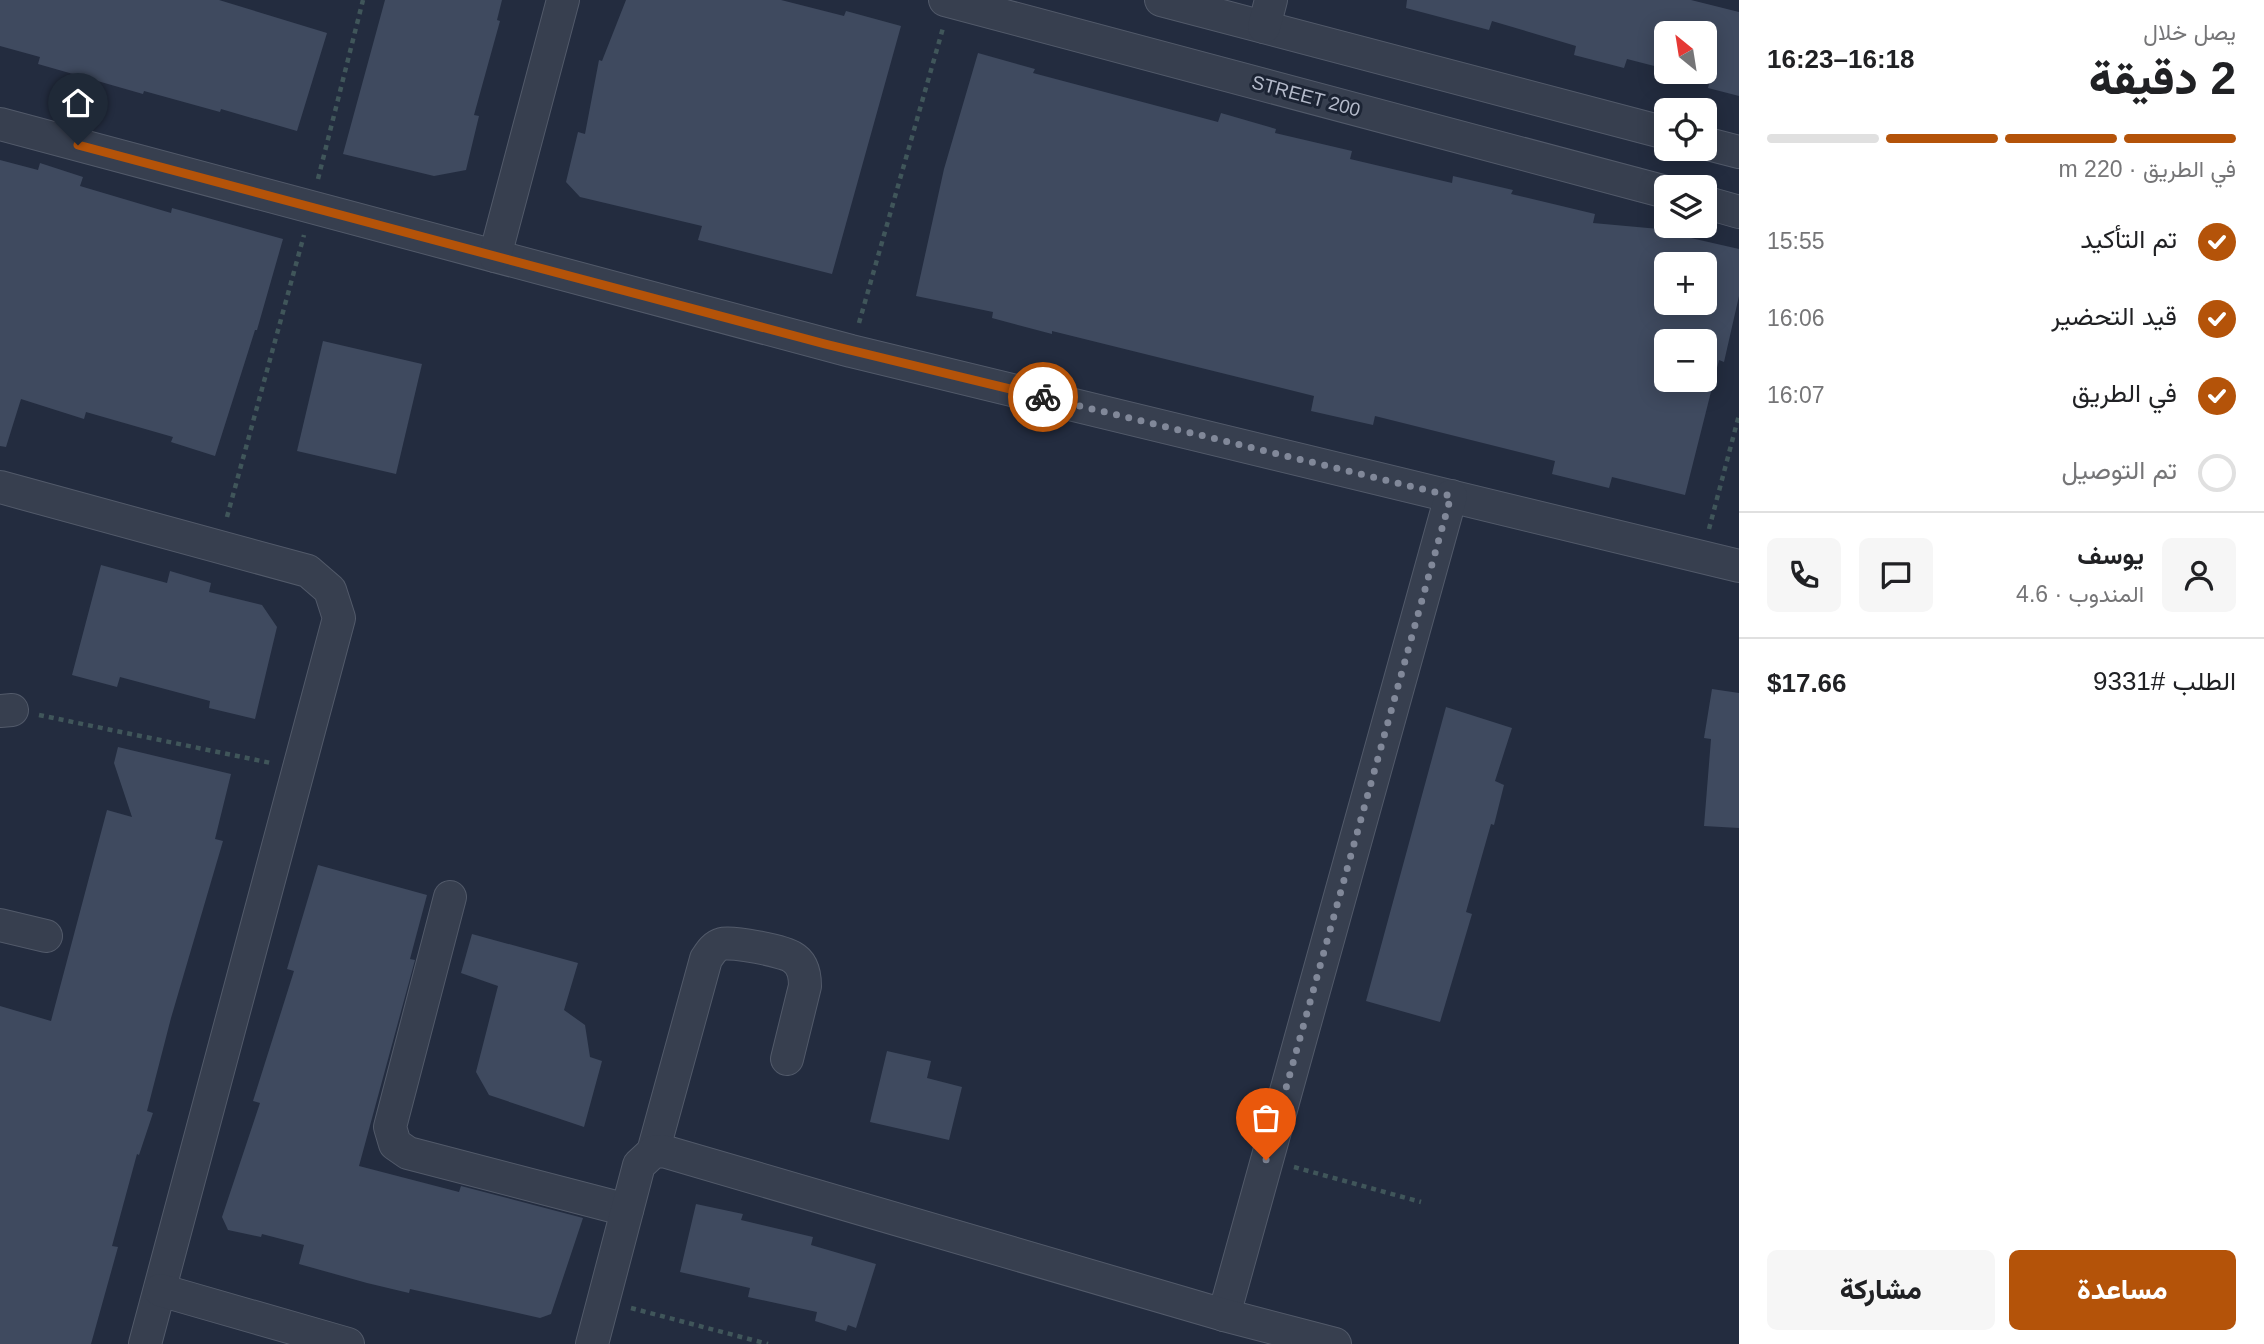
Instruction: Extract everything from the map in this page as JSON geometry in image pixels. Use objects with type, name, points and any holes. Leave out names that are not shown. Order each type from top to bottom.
[{"type":"street","points":[[495,256],[563,0]]},
{"type":"street","points":[[1161,0],[1267,14],[1654,129]]},
{"type":"street","name":"STREET 200","points":[[948,1],[1654,189]]},
{"type":"street","points":[[0,124],[851,351],[1739,566]]},
{"type":"street","points":[[1717,146],[1739,152]]},
{"type":"street","points":[[1717,206],[1739,212]]},
{"type":"street","points":[[0,487],[308,571],[320,579],[336,603],[339,618],[145,1344]]},
{"type":"street","points":[[1224,1315],[1451,496]]},
{"type":"street","points":[[450,897],[390,1127],[395,1144],[408,1153],[627,1210]]},
{"type":"street","points":[[0,925],[46,936]]},
{"type":"street","points":[[592,1344],[639,1165],[653,1152],[706,959],[721,944],[732,943],[792,956],[800,964],[805,974],[805,986],[787,1059]]},
{"type":"street","points":[[653,1152],[663,1152],[1224,1315],[1335,1344]]},
{"type":"street","points":[[160,1290],[348,1344]]},
{"type":"path","points":[[219,546],[312,207],[363,0]]},
{"type":"path","points":[[851,351],[948,1]]},
{"type":"path","points":[[1702,557],[1739,415]]},
{"type":"path","points":[[6,710],[299,769]]},
{"type":"path","points":[[1266,1160],[1421,1202]]},
{"type":"path","points":[[603,1301],[768,1344]]},
{"type":"building","points":[[0,0],[219,0],[327,33],[297,131],[221,109],[220,112],[144,91],[143,94],[38,64],[40,57],[0,46]]},
{"type":"building","points":[[385,0],[502,0],[497,20],[500,21],[474,115],[479,116],[466,170],[434,176],[343,154]]},
{"type":"building","points":[[626,0],[781,0],[844,16],[846,11],[901,26],[832,274],[698,240],[702,226],[580,197],[566,182],[578,132],[585,134],[599,60],[602,61]]},
{"type":"building","points":[[1407,0],[1691,0],[1739,12],[1739,96],[1708,88],[1709,84],[1717,84],[1717,21],[1654,21],[1654,66],[1627,59],[1624,68],[1574,55],[1576,46],[1492,21],[1489,30],[1406,8]]},
{"type":"building","points":[[978,53],[1035,69],[1033,73],[1218,122],[1221,113],[1276,129],[1275,133],[1352,151],[1350,159],[1452,183],[1453,176],[1513,190],[1511,194],[1595,214],[1593,223],[1654,229],[1654,238],[1691,238],[1739,249],[1739,296],[1724,362],[1719,360],[1717,368],[1717,329],[1654,329],[1654,392],[1711,392],[1685,495],[1612,477],[1609,488],[1552,474],[1555,461],[1375,416],[1373,425],[1311,411],[1314,396],[1052,331],[1052,334],[992,318],[993,312],[916,296],[944,169]]},
{"type":"building","points":[[0,160],[38,170],[40,163],[83,177],[80,186],[171,213],[172,208],[283,239],[257,330],[215,456],[171,442],[173,437],[86,412],[84,419],[21,399],[6,447],[0,446]]},
{"type":"building","points":[[323,341],[422,364],[396,474],[297,451]]},
{"type":"building","points":[[101,565],[167,583],[170,571],[211,583],[209,592],[262,605],[277,627],[255,719],[209,708],[210,701],[120,677],[117,687],[72,675]]},
{"type":"building","points":[[1712,689],[1739,693],[1739,828],[1704,826],[1711,739],[1704,738]]},
{"type":"building","points":[[1446,707],[1512,728],[1495,781],[1504,785],[1466,912],[1472,914],[1440,1022],[1366,1001]]},
{"type":"building","points":[[118,747],[231,774],[215,839],[223,841],[171,1018],[147,1111],[153,1113],[139,1155],[137,1154],[112,1246],[118,1247],[91,1344],[0,1344],[0,1006],[51,1021],[107,810],[132,817],[114,763]]},
{"type":"building","points":[[318,865],[427,895],[410,959],[415,960],[359,1166],[459,1192],[461,1186],[583,1218],[551,1314],[540,1318],[410,1289],[409,1293],[367,1283],[299,1264],[304,1245],[262,1234],[261,1237],[228,1230],[222,1217],[260,1103],[253,1101],[294,971],[287,969]]},
{"type":"building","points":[[472,934],[578,963],[564,1010],[585,1025],[590,1057],[602,1061],[584,1127],[489,1095],[476,1072],[498,986],[461,973]]},
{"type":"building","points":[[887,1051],[931,1061],[927,1078],[962,1087],[949,1140],[870,1122]]},
{"type":"building","points":[[696,1204],[743,1214],[741,1220],[813,1237],[811,1245],[876,1264],[856,1328],[848,1325],[846,1331],[815,1321],[817,1312],[748,1297],[750,1288],[680,1272]]},
{"type":"way so far","points":[[1043,397],[1451,496],[1266,1160]]},
{"type":"route","points":[[78,145],[825,344],[1043,397]]}]
